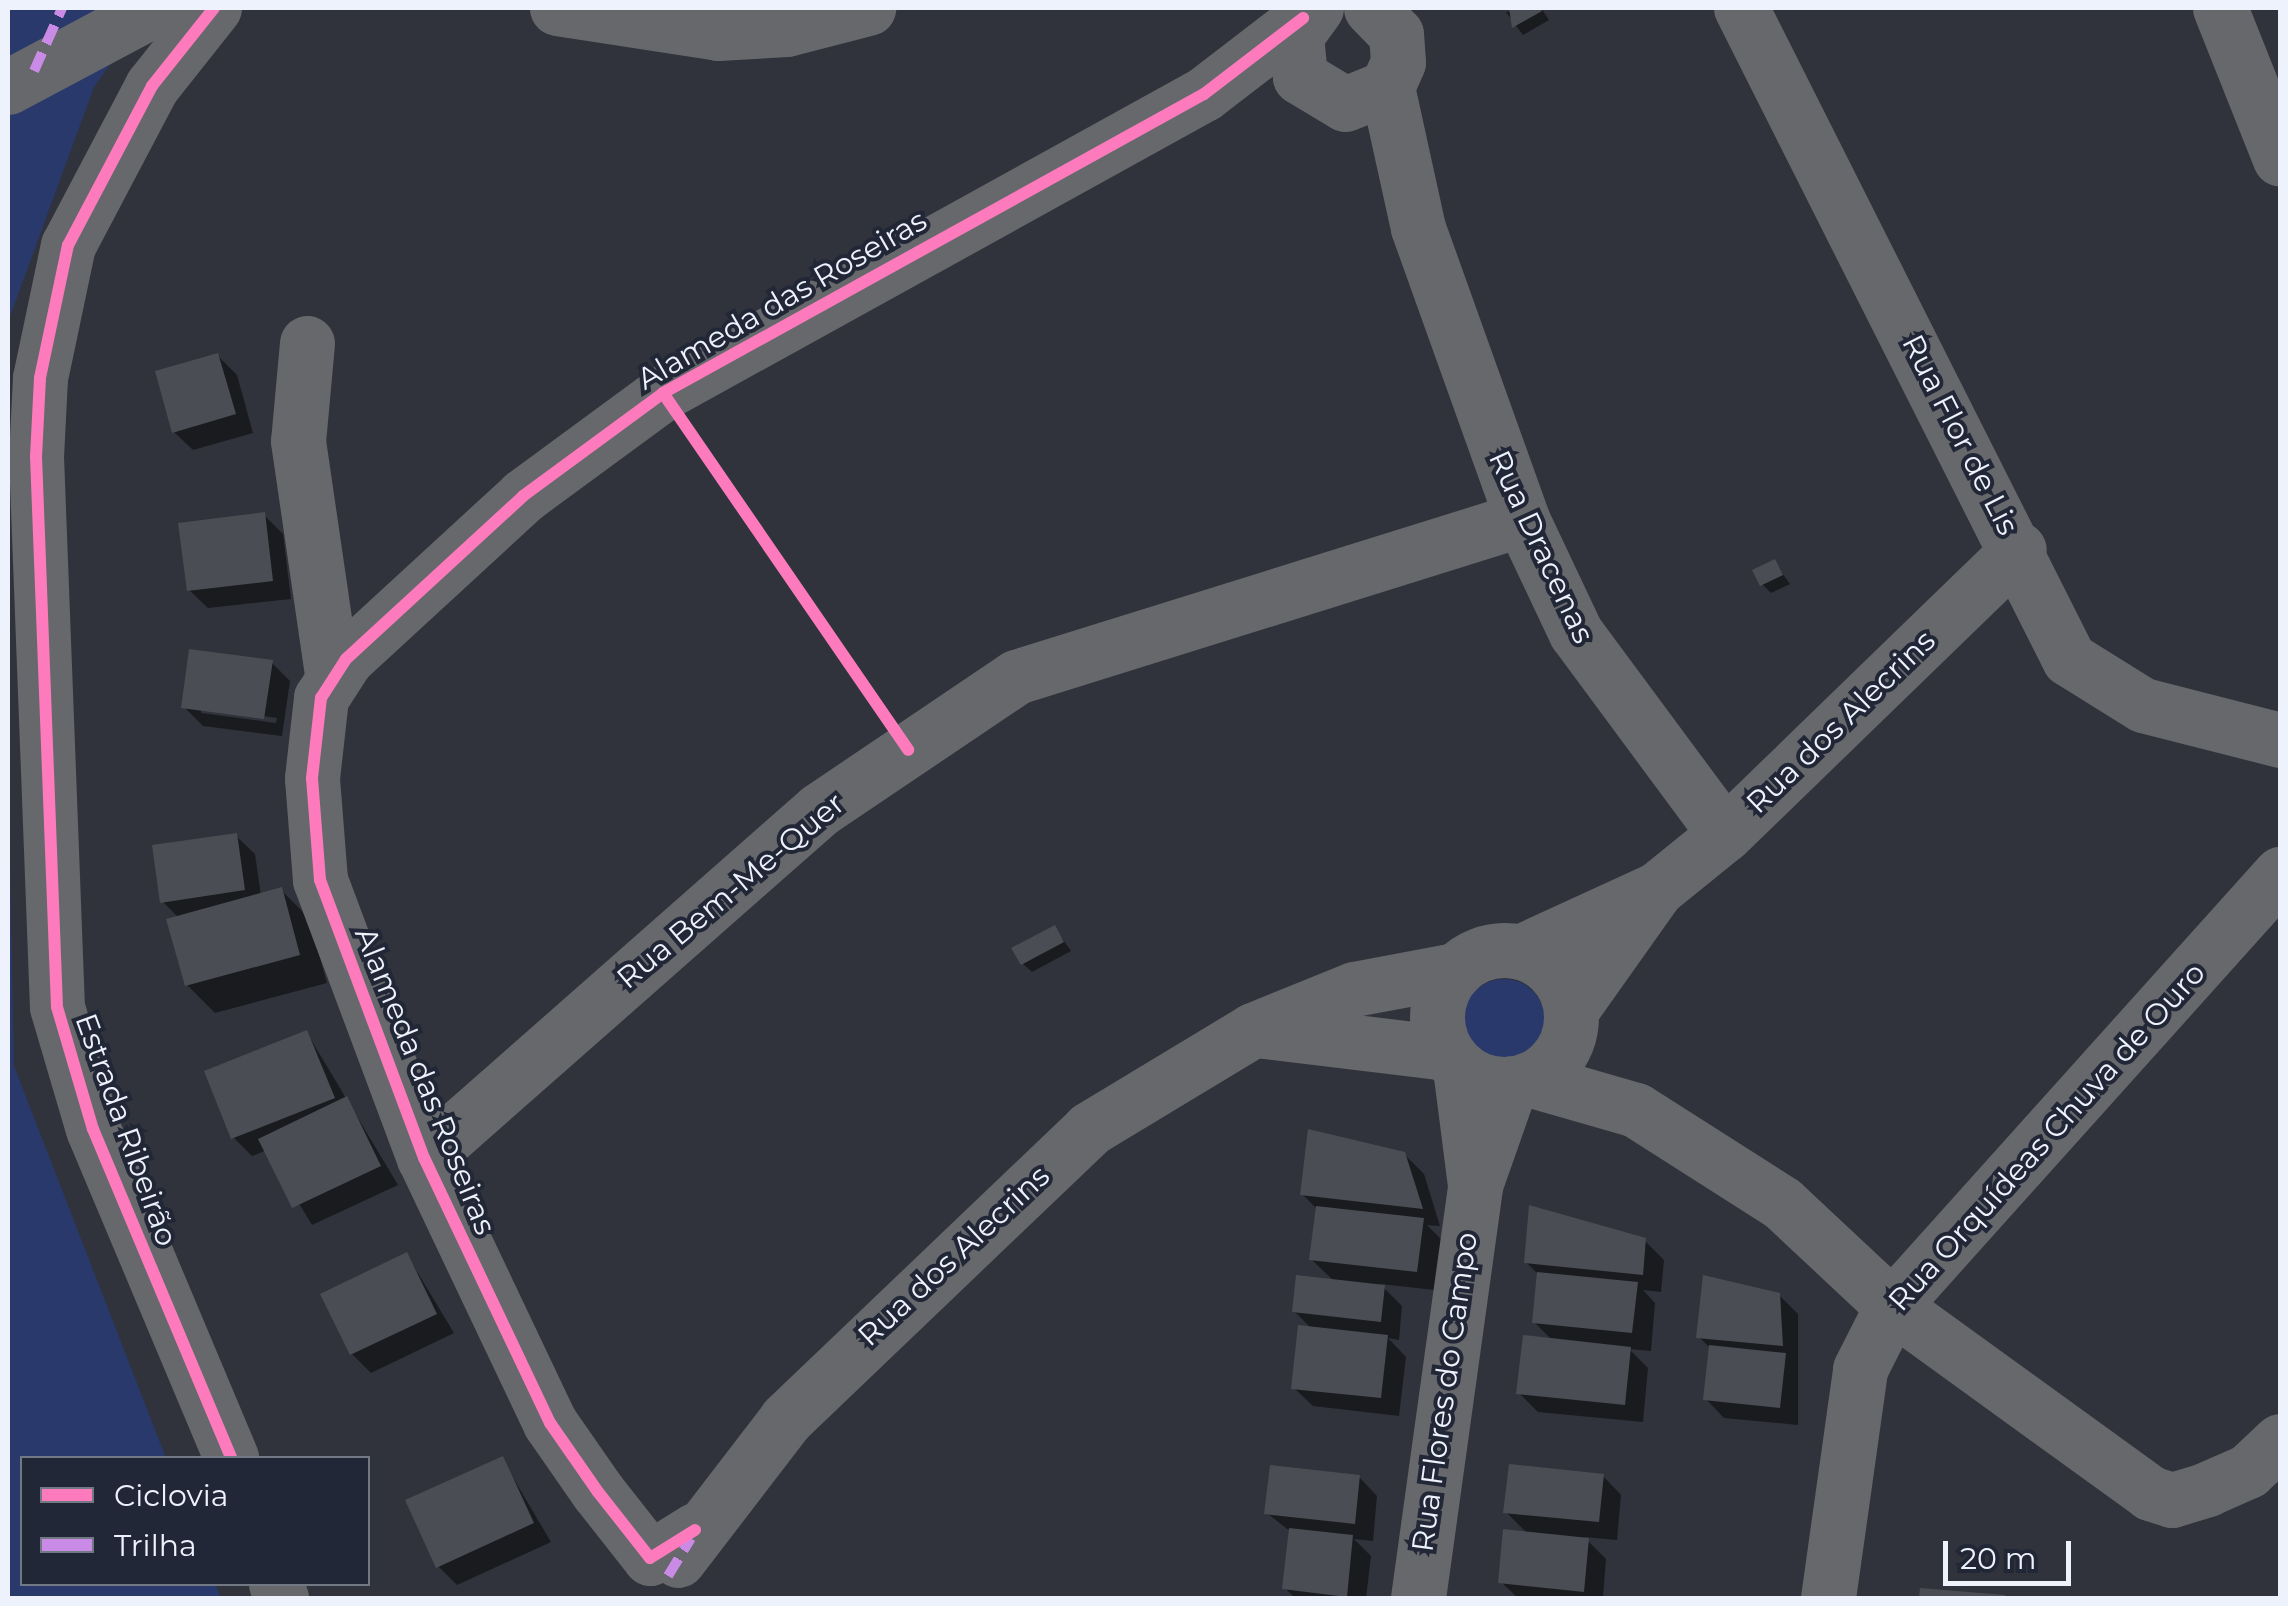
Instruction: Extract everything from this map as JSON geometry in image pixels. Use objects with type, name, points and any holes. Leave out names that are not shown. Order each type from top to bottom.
[{"type":"street","points":[[8,88],[156,8]]},
{"type":"street","name":"Estrada Ribeirão","points":[[214,8],[152,86],[68,244],[40,378],[36,456],[57,1007],[93,1130],[230,1456]]},
{"type":"street","points":[[557,8],[718,33],[788,29],[868,8]]},
{"type":"street","name":"Rua Flor de Lis","points":[[1742,8],[2019,549],[2069,659],[2094,682],[2144,706],[2280,740]]},
{"type":"street","points":[[2220,8],[2280,160]]},
{"type":"street","points":[[1309,13],[1294,54],[1315,89]]},
{"type":"street","name":"Alameda das Roseiras","points":[[659,1567],[550,1422],[424,1158],[320,880],[314,745],[332,673],[523,496],[663,392],[1204,94],[1309,13]]},
{"type":"street","points":[[1387,88],[1392,16]]},
{"type":"street","name":"Alameda das Roseiras","points":[[1204,94],[1315,89],[1361,102],[1387,88]]},
{"type":"street","name":"Rua Dracenas","points":[[1387,88],[1418,228],[1522,518],[1576,633],[1725,834]]},
{"type":"street","name":"Rua Dracenas","points":[[1315,89],[1418,228]]},
{"type":"street","points":[[306,343],[298,441],[332,673]]},
{"type":"street","name":"Rua Bem-Me-Quer","points":[[424,1158],[820,810],[1016,677],[1522,518]]},
{"type":"street","name":"Rua dos Alecrins","points":[[1520,952],[1657,889],[1725,834],[2019,549]]},
{"type":"street","name":"Rua Orquídeas Chuva de Ouro","points":[[1828,1598],[1860,1370],[1892,1306],[2280,874]]},
{"type":"street","name":"Rua dos Alecrins","points":[[1570,1020],[1657,889]]},
{"type":"street","points":[[1454,1060],[1437,1010],[1456,970],[1474,957],[1520,952],[1554,973],[1570,1020],[1636,1110]]},
{"type":"street","name":"Rua dos Alecrins","points":[[659,1567],[696,1530],[812,1393],[1089,1129],[1254,1030],[1354,988],[1456,970]]},
{"type":"street","points":[[1520,1081],[1552,1064],[1570,1020]]},
{"type":"street","points":[[1254,1030],[1454,1060],[1636,1110],[1782,1203],[1892,1306],[2172,1500],[2248,1472],[2280,1441]]},
{"type":"street","name":"Rua Flores do Campo","points":[[1454,1060],[1474,1186]]},
{"type":"street","name":"Rua Flores do Campo","points":[[1418,1598],[1474,1186],[1520,1081]]},
{"type":"shaded area","points":[[8,8],[150,8],[94,87],[8,322]]},
{"type":"shaded area","points":[[8,759],[14,1066],[165,1456],[20,1456],[20,1586],[216,1586],[221,1598],[8,1598]]},
{"type":"shaded area","points":[[1504,979],[1520,982],[1533,991],[1542,1004],[1542,1036],[1533,1049],[1520,1058],[1504,1061],[1488,1058],[1475,1049],[1466,1036],[1463,1020],[1466,1004],[1475,991],[1488,982]]},
{"type":"building","points":[[1509,8],[1540,8],[1542,11],[1512,28]]},
{"type":"building","points":[[218,353],[236,414],[172,433],[155,371]]},
{"type":"building","points":[[265,512],[273,581],[187,591],[178,523]]},
{"type":"building","points":[[1775,559],[1783,575],[1760,586],[1752,570]]},
{"type":"building","points":[[189,649],[273,660],[264,719],[181,708]]},
{"type":"building","points":[[237,833],[245,890],[160,903],[152,845]]},
{"type":"building","points":[[282,887],[300,955],[185,986],[166,919]]},
{"type":"building","points":[[1055,925],[1064,942],[1021,965],[1011,948]]},
{"type":"building","points":[[307,1030],[335,1098],[231,1139],[204,1071]]},
{"type":"building","points":[[347,1096],[381,1166],[292,1208],[258,1139]]},
{"type":"building","points":[[1308,1129],[1405,1152],[1423,1209],[1300,1195]]},
{"type":"building","points":[[1529,1205],[1646,1238],[1643,1275],[1524,1263]]},
{"type":"building","points":[[1316,1206],[1424,1218],[1417,1272],[1309,1260]]},
{"type":"building","points":[[407,1252],[437,1314],[350,1355],[320,1294]]},
{"type":"building","points":[[1537,1272],[1638,1282],[1632,1333],[1532,1323]]},
{"type":"building","points":[[1296,1275],[1385,1285],[1381,1322],[1292,1312]]},
{"type":"building","points":[[1703,1275],[1780,1293],[1783,1346],[1696,1338]]},
{"type":"building","points":[[1298,1325],[1388,1335],[1381,1398],[1291,1389]]},
{"type":"building","points":[[1523,1335],[1631,1347],[1625,1405],[1516,1394]]},
{"type":"building","points":[[1709,1345],[1786,1353],[1780,1408],[1703,1400]]},
{"type":"building","points":[[503,1456],[534,1523],[436,1568],[405,1500]]},
{"type":"building","points":[[1509,1464],[1604,1474],[1599,1522],[1503,1513]]},
{"type":"building","points":[[1270,1465],[1360,1475],[1355,1524],[1264,1514]]},
{"type":"building","points":[[1289,1528],[1353,1535],[1347,1597],[1282,1589]]},
{"type":"building","points":[[1503,1529],[1589,1538],[1584,1592],[1498,1583]]},
{"type":"building","points":[[1920,1588],[2005,1595],[2005,1598],[1919,1598]]},
{"type":"marked path","points":[[34,71],[62,8]]},
{"type":"marked path","points":[[668,1576],[691,1538]]},
{"type":"cycle path","points":[[214,8],[152,86],[68,245],[40,378],[36,456],[57,1007],[93,1129],[230,1456]]},
{"type":"cycle path","points":[[695,1530],[650,1558],[598,1492],[550,1423],[424,1158],[320,880],[312,778],[321,698],[346,659],[523,496],[663,393],[1204,94],[1303,18]]},
{"type":"cycle path","points":[[663,393],[908,750]]}]
